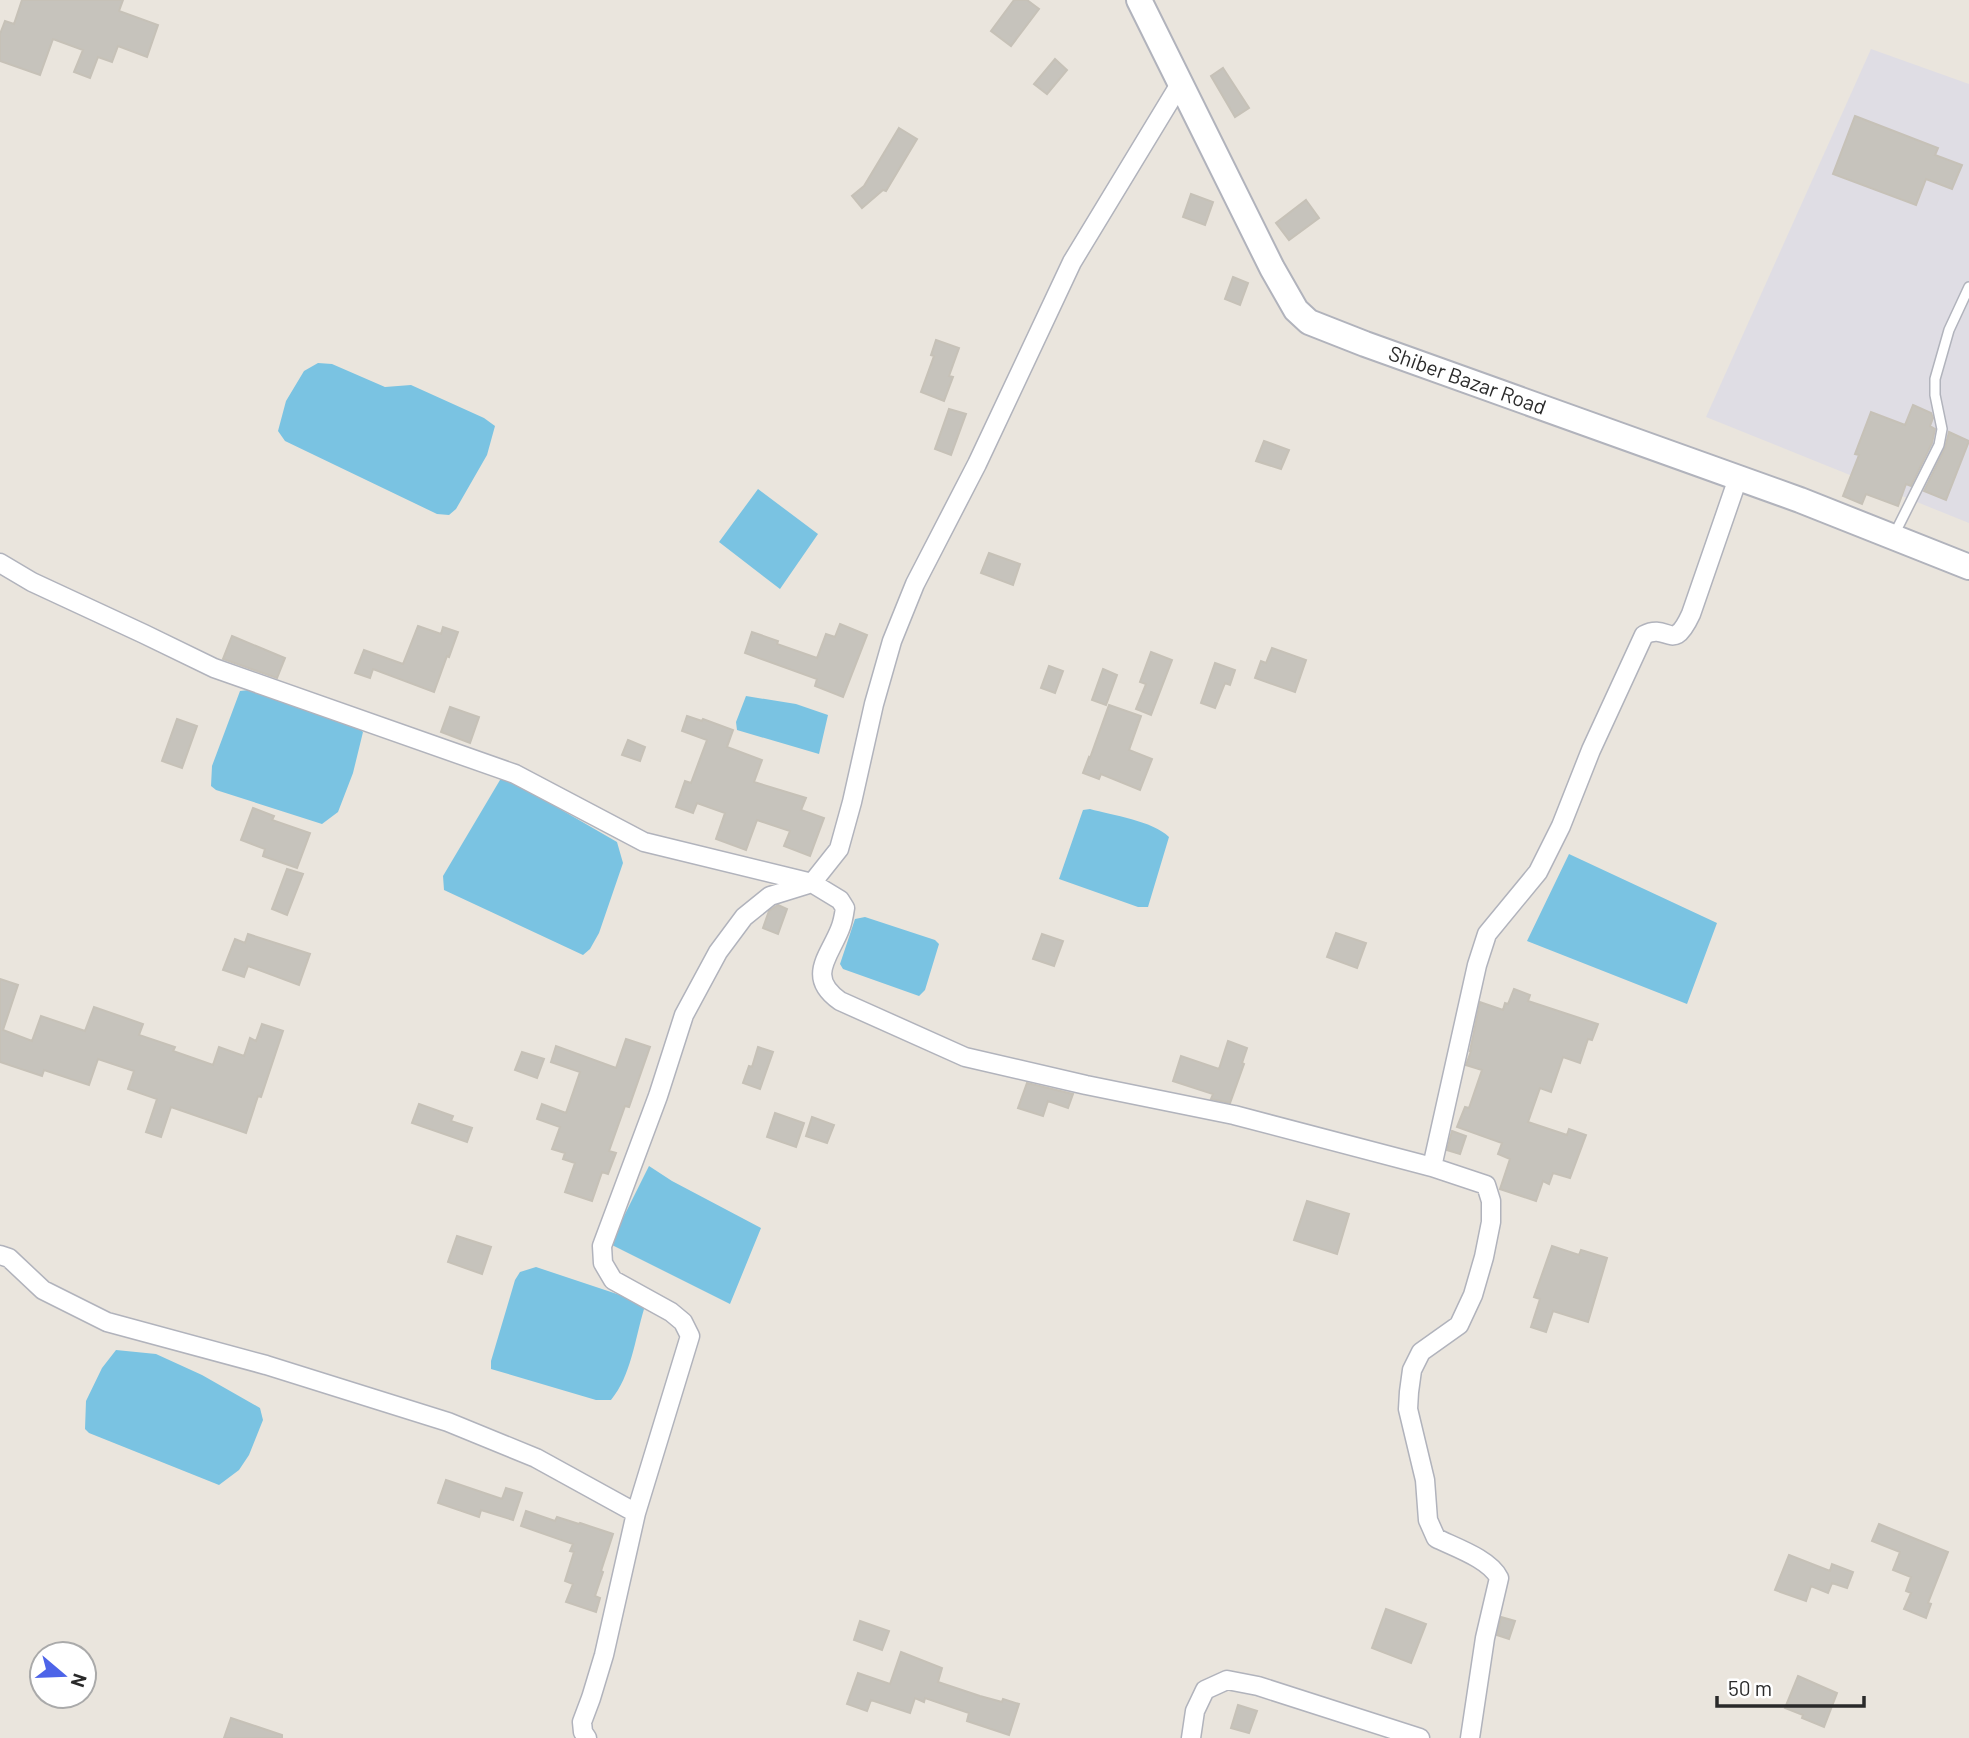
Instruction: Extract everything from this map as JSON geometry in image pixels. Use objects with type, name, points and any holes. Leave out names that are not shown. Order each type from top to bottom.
[{"type":"street","name":"Shiber Bazar Road","points":[[1139,0],[1272,268],[1296,310],[1309,322],[1800,500],[1969,567]]},
{"type":"street","points":[[587,1738],[582,1722],[604,1655],[636,1513],[690,1336],[683,1322],[671,1312],[613,1280],[603,1263],[602,1246],[658,1096],[684,1015],[718,952],[744,917],[770,896],[813,883],[839,849],[892,641],[915,584],[977,464],[1072,262],[1180,84]]},
{"type":"street","points":[[1432,1167],[1477,965],[1488,934],[1538,872],[1561,826],[1591,750],[1644,635],[1657,631],[1678,635],[1684,630],[1738,478]]},
{"type":"street","points":[[0,563],[32,582],[214,668],[515,774],[644,842],[813,883],[840,900],[845,908],[840,931],[828,950],[821,972],[831,995],[965,1057],[1234,1115],[1432,1167],[1486,1185],[1491,1201],[1491,1222],[1473,1295],[1459,1325],[1421,1352],[1412,1370],[1408,1409],[1425,1480],[1428,1520],[1436,1538],[1487,1564],[1499,1578],[1485,1638],[1470,1738]]},
{"type":"street","points":[[0,1255],[9,1258],[43,1290],[107,1322],[266,1365],[448,1422],[536,1458],[636,1513]]},
{"type":"street","points":[[1191,1738],[1195,1711],[1205,1690],[1227,1680],[1258,1686],[1420,1738]]},
{"type":"lane","points":[[1894,537],[1940,445],[1942,429],[1935,395],[1935,379],[1949,330],[1969,287]]},
{"type":"shaded area","points":[[1871,49],[1969,84],[1969,523],[1706,417]]},
{"type":"water","points":[[318,363],[332,364],[385,387],[411,385],[484,418],[495,426],[487,455],[456,509],[449,515],[437,514],[285,441],[278,431],[286,401],[304,371]]},
{"type":"water","points":[[758,489],[818,534],[780,589],[719,542]]},
{"type":"water","points":[[249,690],[357,726],[363,732],[353,773],[338,812],[322,824],[216,790],[211,786],[212,766],[240,691]]},
{"type":"water","points":[[746,696],[796,704],[828,715],[819,754],[737,730],[736,722]]},
{"type":"water","points":[[505,779],[617,842],[623,863],[599,933],[590,949],[583,955],[444,890],[443,876],[500,780]]},
{"type":"water","points":[[1090,809],[1143,823],[1169,837],[1148,907],[1138,907],[1059,879],[1083,810]]},
{"type":"water","points":[[1569,854],[1717,923],[1687,1004],[1527,941]]},
{"type":"water","points":[[865,917],[935,940],[939,944],[925,990],[919,996],[843,969],[840,964],[855,919]]},
{"type":"water","points":[[649,1166],[761,1228],[730,1304],[610,1244]]},
{"type":"water","points":[[536,1267],[632,1299],[644,1309],[628,1369],[611,1400],[596,1400],[491,1369],[515,1280],[520,1272]]},
{"type":"water","points":[[116,1350],[156,1354],[202,1375],[260,1408],[263,1420],[249,1455],[239,1470],[219,1485],[89,1433],[85,1429],[86,1401],[102,1368]]},
{"type":"building","points":[[22,0],[123,0],[119,11],[158,25],[147,57],[118,46],[112,62],[98,57],[90,78],[74,72],[83,50],[53,39],[40,75],[0,61],[0,34],[5,21],[14,24]]},
{"type":"building","points":[[1014,0],[1027,0],[1039,9],[1011,46],[991,31]]},
{"type":"building","points":[[1055,59],[1067,70],[1047,94],[1034,84]]},
{"type":"building","points":[[1223,68],[1249,108],[1235,117],[1211,76]]},
{"type":"building","points":[[1855,116],[1938,148],[1935,155],[1962,165],[1952,189],[1926,179],[1916,205],[1833,174]]},
{"type":"building","points":[[899,128],[917,139],[886,191],[883,190],[862,208],[852,196],[864,186]]},
{"type":"building","points":[[1191,194],[1213,202],[1205,225],[1183,217]]},
{"type":"building","points":[[1306,200],[1319,218],[1289,240],[1276,223]]},
{"type":"building","points":[[1233,277],[1248,283],[1240,305],[1225,299]]},
{"type":"building","points":[[936,340],[959,348],[949,376],[953,377],[944,401],[921,392],[934,356],[931,355]]},
{"type":"building","points":[[1913,405],[1931,413],[1933,418],[1930,426],[1935,429],[1932,443],[1911,486],[1906,484],[1898,506],[1866,494],[1862,504],[1843,496],[1859,455],[1855,454],[1871,412],[1905,425]]},
{"type":"building","points":[[949,409],[966,414],[951,455],[935,449]]},
{"type":"building","points":[[1949,432],[1969,441],[1946,500],[1924,491],[1945,448]]},
{"type":"building","points":[[1264,441],[1289,450],[1281,469],[1256,461]]},
{"type":"building","points":[[989,553],[1020,564],[1013,585],[981,573]]},
{"type":"building","points":[[840,624],[867,635],[843,697],[815,686],[817,679],[745,653],[752,632],[817,658],[826,634],[835,637]]},
{"type":"building","points":[[418,626],[441,634],[443,627],[458,632],[434,692],[373,669],[370,678],[355,673],[364,650],[403,664]]},
{"type":"building","points":[[232,636],[285,658],[277,678],[223,659]]},
{"type":"building","points":[[1272,648],[1306,660],[1295,692],[1255,678],[1261,661],[1266,663]]},
{"type":"building","points":[[1151,652],[1172,660],[1151,715],[1136,709],[1146,684],[1140,682]]},
{"type":"building","points":[[1215,663],[1235,670],[1230,685],[1225,683],[1215,708],[1201,703]]},
{"type":"building","points":[[1049,666],[1063,671],[1055,693],[1041,688]]},
{"type":"building","points":[[1103,669],[1117,675],[1106,705],[1092,700]]},
{"type":"building","points":[[1109,705],[1141,716],[1129,750],[1152,759],[1140,790],[1101,774],[1099,779],[1083,773]]},
{"type":"building","points":[[450,707],[479,717],[470,743],[441,732]]},
{"type":"building","points":[[687,716],[733,730],[727,747],[762,760],[754,782],[806,798],[801,810],[824,818],[810,856],[784,846],[790,831],[757,820],[746,850],[716,839],[725,813],[697,803],[693,813],[676,807],[685,781],[691,783],[707,740],[682,731]]},
{"type":"building","points":[[177,719],[197,726],[182,768],[162,761]]},
{"type":"building","points":[[628,740],[645,747],[640,761],[622,755]]},
{"type":"building","points":[[253,808],[274,816],[272,820],[310,833],[297,868],[263,856],[265,849],[241,840]]},
{"type":"building","points":[[287,869],[303,874],[287,915],[272,909]]},
{"type":"building","points":[[778,905],[787,909],[778,934],[763,928],[769,911]]},
{"type":"building","points":[[1336,933],[1366,943],[1357,968],[1327,957]]},
{"type":"building","points":[[248,934],[310,954],[299,985],[248,966],[244,977],[223,970],[235,939],[245,943]]},
{"type":"building","points":[[1042,934],[1063,941],[1054,966],[1033,959]]},
{"type":"building","points":[[0,979],[18,985],[3,1030],[32,1041],[41,1016],[85,1031],[94,1007],[143,1024],[139,1035],[175,1047],[173,1051],[213,1065],[219,1047],[244,1056],[250,1038],[256,1041],[262,1024],[283,1031],[246,1133],[171,1107],[161,1137],[146,1132],[157,1099],[128,1089],[134,1071],[98,1059],[89,1085],[44,1070],[42,1076],[0,1062]]},
{"type":"building","points":[[1514,989],[1530,995],[1528,1001],[1598,1024],[1592,1040],[1588,1039],[1580,1063],[1563,1057],[1551,1092],[1540,1088],[1528,1122],[1567,1135],[1569,1129],[1586,1135],[1570,1178],[1553,1173],[1549,1184],[1543,1181],[1536,1201],[1500,1189],[1510,1159],[1498,1154],[1502,1143],[1457,1127],[1465,1107],[1469,1108],[1482,1070],[1466,1065],[1480,1002],[1503,1010]]},
{"type":"building","points":[[626,1039],[650,1047],[629,1107],[625,1106],[609,1151],[616,1153],[608,1174],[602,1172],[592,1201],[565,1192],[575,1163],[563,1159],[565,1153],[552,1149],[560,1127],[537,1119],[542,1104],[566,1113],[580,1072],[551,1062],[556,1046],[616,1068]]},
{"type":"building","points":[[1228,1041],[1247,1048],[1230,1103],[1211,1099],[1213,1094],[1173,1081],[1181,1056],[1219,1069]]},
{"type":"building","points":[[758,1047],[773,1052],[760,1089],[743,1083],[749,1066],[752,1067]]},
{"type":"building","points":[[522,1052],[544,1059],[537,1078],[515,1070]]},
{"type":"building","points":[[1027,1083],[1073,1094],[1068,1108],[1048,1101],[1043,1116],[1018,1108]]},
{"type":"building","points":[[419,1104],[453,1116],[451,1121],[472,1128],[467,1142],[412,1123]]},
{"type":"building","points":[[775,1113],[804,1123],[796,1147],[767,1137]]},
{"type":"building","points":[[812,1117],[834,1125],[827,1143],[806,1136]]},
{"type":"building","points":[[1452,1131],[1466,1136],[1460,1154],[1447,1150]]},
{"type":"building","points":[[1307,1201],[1349,1214],[1337,1254],[1294,1240]]},
{"type":"building","points":[[457,1236],[491,1247],[482,1274],[448,1262]]},
{"type":"building","points":[[1552,1246],[1579,1255],[1581,1250],[1607,1258],[1588,1322],[1553,1311],[1546,1332],[1531,1327],[1540,1299],[1534,1297]]},
{"type":"building","points":[[446,1480],[502,1499],[506,1488],[522,1493],[513,1520],[481,1510],[479,1517],[438,1503]]},
{"type":"building","points":[[526,1511],[555,1521],[557,1517],[613,1534],[595,1596],[600,1598],[596,1612],[566,1602],[573,1584],[565,1581],[574,1552],[570,1551],[573,1544],[521,1526]]},
{"type":"building","points":[[1879,1524],[1948,1552],[1928,1603],[1931,1604],[1926,1618],[1904,1609],[1911,1593],[1906,1591],[1911,1577],[1893,1570],[1900,1552],[1872,1541]]},
{"type":"building","points":[[1789,1555],[1830,1571],[1832,1564],[1853,1572],[1847,1588],[1832,1583],[1828,1593],[1811,1586],[1806,1601],[1775,1590]]},
{"type":"building","points":[[1386,1609],[1426,1624],[1411,1663],[1372,1648]]},
{"type":"building","points":[[1501,1617],[1515,1621],[1509,1639],[1497,1635]]},
{"type":"building","points":[[860,1621],[889,1631],[882,1650],[854,1640]]},
{"type":"building","points":[[901,1652],[942,1668],[938,1682],[1002,1702],[1003,1699],[1019,1704],[1009,1735],[967,1721],[969,1713],[925,1698],[924,1702],[915,1698],[910,1713],[871,1700],[867,1711],[847,1704],[858,1673],[890,1684]]},
{"type":"building","points":[[1798,1676],[1837,1693],[1824,1727],[1785,1708]]},
{"type":"building","points":[[1238,1705],[1257,1711],[1249,1733],[1231,1728]]},
{"type":"building","points":[[231,1718],[282,1735],[282,1738],[224,1738]]}]
